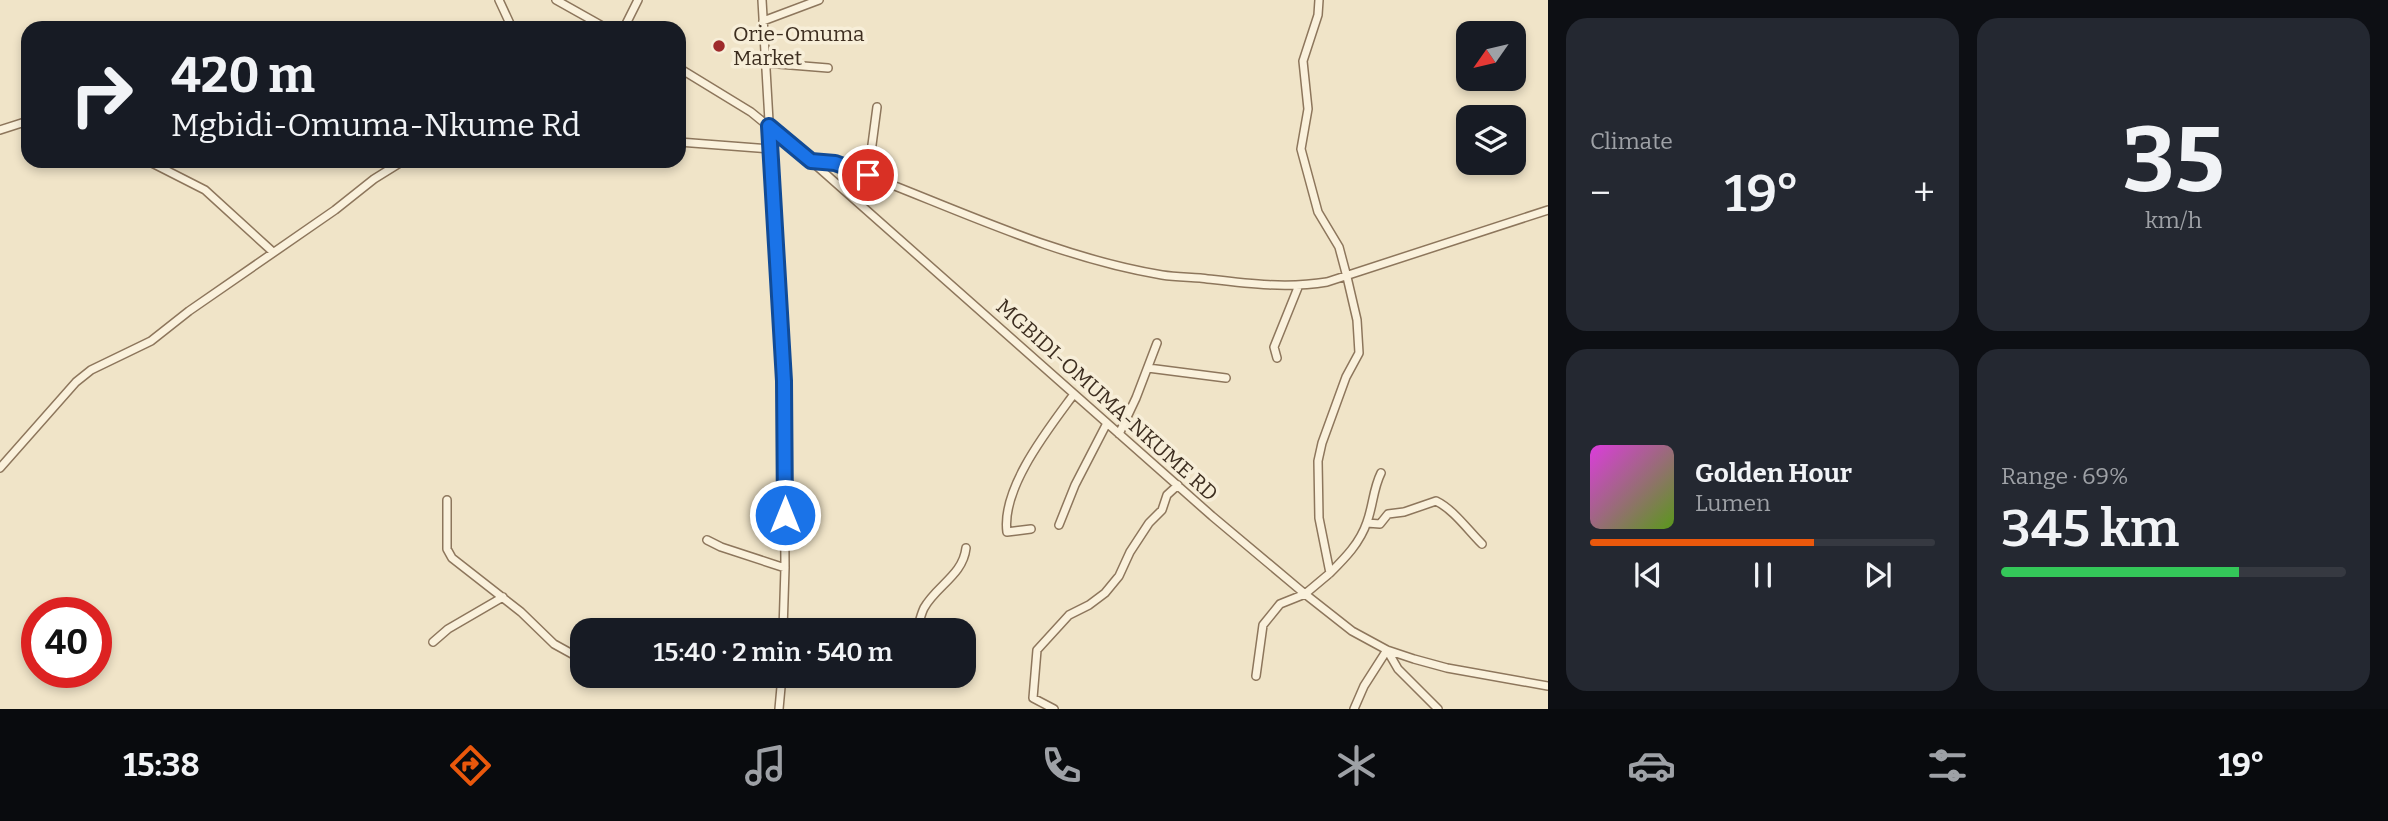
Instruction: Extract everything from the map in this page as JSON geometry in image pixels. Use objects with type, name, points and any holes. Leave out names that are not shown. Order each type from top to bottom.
[{"type":"street","points":[[499,0],[509,21]]},
{"type":"street","points":[[556,0],[594,21]]},
{"type":"street","points":[[628,21],[638,0]]},
{"type":"street","points":[[762,0],[784,381],[783,618]]},
{"type":"street","points":[[763,21],[820,0]]},
{"type":"street","points":[[1319,0],[1318,15],[1303,61],[1308,109],[1300,149],[1318,212],[1339,247],[1357,320],[1359,353],[1346,377],[1318,461],[1320,519],[1330,573]]},
{"type":"street","points":[[766,63],[828,68]]},
{"type":"street","name":"MGBIDI-OMUMA-NKUME RD","points":[[686,72],[743,106],[811,161],[1178,485],[1352,631],[1387,650],[1447,668],[1548,686]]},
{"type":"street","points":[[868,175],[877,107]]},
{"type":"street","points":[[0,130],[21,123]]},
{"type":"street","points":[[686,143],[771,149]]},
{"type":"street","points":[[811,161],[835,163],[1027,238],[1129,268],[1237,284],[1299,285],[1347,276],[1548,211]]},
{"type":"street","points":[[162,168],[205,190],[273,252]]},
{"type":"street","points":[[0,468],[61,399],[91,370],[151,341],[189,311],[392,168]]},
{"type":"street","points":[[1277,358],[1274,347],[1299,285]]},
{"type":"street","points":[[1119,433],[1157,343]]},
{"type":"street","points":[[1147,368],[1226,378]]},
{"type":"street","points":[[1031,529],[1007,532],[1006,523],[1015,487],[1033,451],[1074,394]]},
{"type":"street","points":[[1059,526],[1075,485],[1107,423]]},
{"type":"street","points":[[1256,676],[1263,625],[1280,604],[1305,594],[1350,554],[1367,523],[1375,486],[1381,473]]},
{"type":"street","points":[[1054,709],[1032,698],[1037,650],[1069,615],[1089,606],[1105,593],[1119,576],[1130,552],[1149,523],[1162,510],[1167,495],[1178,485]]},
{"type":"street","points":[[447,499],[447,549],[461,567],[503,597],[554,644],[570,653]]},
{"type":"street","points":[[1367,523],[1380,524],[1388,514],[1404,512],[1436,501],[1447,507],[1482,544]]},
{"type":"street","points":[[707,540],[785,568]]},
{"type":"street","points":[[921,618],[923,609],[954,575],[965,558],[966,548]]},
{"type":"street","points":[[433,642],[448,629],[503,597]]},
{"type":"street","points":[[1354,709],[1364,686],[1387,650],[1398,669],[1438,709]]},
{"type":"street","points":[[779,709],[781,688]]},
{"type":"place","name":"Orie-Omuma Market","points":[[719,46]]},
{"type":"route","points":[[785,515],[784,381],[769,126],[811,161],[835,163],[868,175]]}]
